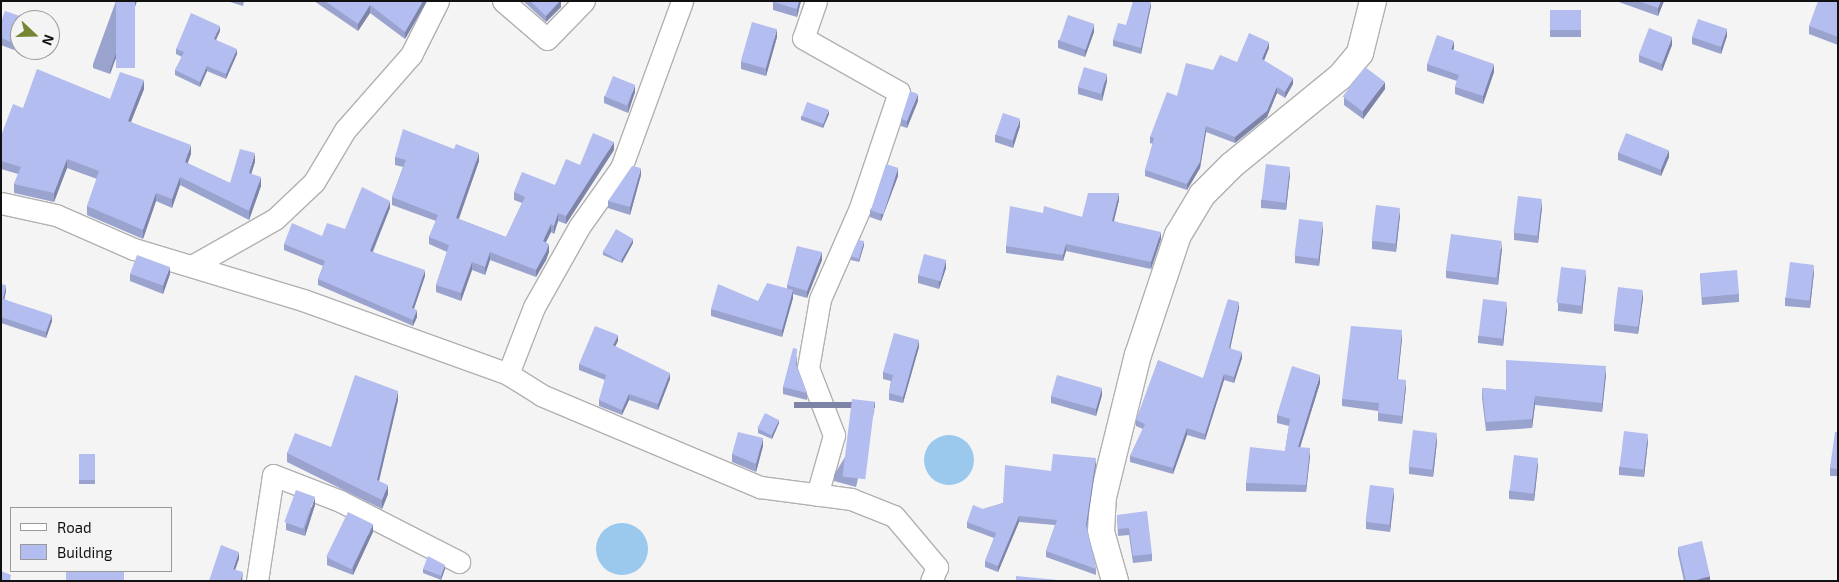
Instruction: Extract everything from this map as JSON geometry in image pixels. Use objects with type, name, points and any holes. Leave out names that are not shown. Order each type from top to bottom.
[{"type":"street","points":[[192,266],[276,219],[314,182],[345,130],[412,55],[438,1]]},
{"type":"street","points":[[503,1],[547,39],[584,1]]},
{"type":"street","points":[[508,374],[534,307],[579,228],[621,168],[682,1]]},
{"type":"street","points":[[816,1],[803,38],[900,92],[860,208],[820,298],[808,368],[834,435],[817,495]]},
{"type":"street","points":[[1115,581],[1101,532],[1103,497],[1138,355],[1178,235],[1202,196],[1232,165],[1340,77],[1360,53],[1373,1]]},
{"type":"street","points":[[1,203],[56,215],[134,248],[303,300],[508,374],[541,395],[760,487],[851,499],[894,516],[937,567],[931,581]]},
{"type":"street","points":[[257,581],[273,474],[340,501],[459,562]]},
{"type":"water","points":[[949,435],[958,437],[969,446],[974,460],[972,469],[963,480],[949,485],[940,483],[929,474],[924,460],[926,451],[935,440]]},
{"type":"water","points":[[622,523],[632,525],[640,531],[646,539],[648,549],[646,559],[640,567],[632,573],[622,575],[612,573],[604,567],[598,559],[596,549],[598,539],[604,531],[612,525]]},
{"type":"building","points":[[116,1],[135,1],[135,68],[116,68]]},
{"type":"building","points":[[325,1],[423,1],[405,32],[370,5],[358,24]]},
{"type":"building","points":[[530,1],[560,1],[546,16]]},
{"type":"building","points":[[773,1],[799,1],[797,9]]},
{"type":"building","points":[[1133,1],[1151,1],[1141,48],[1113,40],[1118,23],[1126,25]]},
{"type":"building","points":[[1638,1],[1661,1],[1658,8]]},
{"type":"building","points":[[1818,1],[1838,1],[1838,37],[1809,26]]},
{"type":"building","points":[[1550,10],[1581,10],[1581,30],[1550,30]]},
{"type":"building","points":[[5,11],[10,13],[10,41],[1,38],[1,22]]},
{"type":"building","points":[[191,13],[220,26],[214,39],[237,49],[226,74],[207,66],[200,82],[175,70],[184,52],[176,49]]},
{"type":"building","points":[[1068,15],[1094,24],[1086,50],[1059,41]]},
{"type":"building","points":[[1698,19],[1727,29],[1721,47],[1692,37]]},
{"type":"building","points":[[752,22],[777,29],[766,69],[741,61]]},
{"type":"building","points":[[1649,28],[1672,37],[1662,64],[1639,55]]},
{"type":"building","points":[[1249,33],[1269,42],[1262,59],[1293,78],[1285,92],[1277,87],[1267,111],[1235,137],[1206,126],[1200,162],[1187,184],[1145,170],[1154,138],[1150,137],[1167,92],[1177,96],[1186,63],[1213,70],[1220,55],[1237,62]]},
{"type":"building","points":[[1437,35],[1454,41],[1451,49],[1494,64],[1483,96],[1455,87],[1459,75],[1427,64]]},
{"type":"building","points":[[1084,67],[1107,74],[1101,94],[1078,87]]},
{"type":"building","points":[[1365,67],[1385,82],[1363,112],[1343,97]]},
{"type":"building","points":[[37,69],[110,99],[120,72],[144,80],[128,121],[191,145],[185,162],[230,183],[240,149],[255,153],[249,173],[261,177],[249,211],[180,177],[172,199],[156,193],[143,230],[87,206],[99,171],[67,159],[54,193],[14,184],[21,167],[1,161],[1,136],[13,104],[23,108]]},
{"type":"building","points":[[613,76],[635,85],[627,105],[605,96]]},
{"type":"building","points":[[910,91],[918,94],[907,121],[901,119]]},
{"type":"building","points":[[807,102],[829,110],[823,124],[802,116]]},
{"type":"building","points":[[1003,113],[1020,119],[1013,141],[996,135]]},
{"type":"building","points":[[403,129],[454,149],[456,144],[479,153],[456,218],[506,237],[525,197],[514,192],[522,172],[555,185],[566,159],[580,165],[593,133],[614,142],[566,216],[558,213],[554,226],[551,224],[543,241],[549,244],[536,270],[490,252],[485,267],[472,262],[461,293],[436,285],[449,245],[429,237],[438,215],[392,197],[406,160],[395,157]]},
{"type":"building","points":[[1626,133],[1669,150],[1661,170],[1618,152]]},
{"type":"building","points":[[886,164],[898,168],[883,215],[871,211]]},
{"type":"building","points":[[1266,164],[1290,167],[1285,203],[1262,200]]},
{"type":"building","points":[[632,166],[641,168],[630,207],[608,201]]},
{"type":"building","points":[[362,187],[390,201],[370,251],[425,270],[412,308],[417,310],[413,320],[318,279],[325,261],[284,244],[292,223],[322,236],[327,223],[345,229]]},
{"type":"building","points":[[1088,193],[1119,193],[1112,221],[1161,232],[1151,262],[1066,244],[1063,255],[1006,246],[1010,206],[1043,213],[1044,206],[1082,217]]},
{"type":"building","points":[[1518,196],[1542,199],[1537,236],[1513,233]]},
{"type":"building","points":[[1376,205],[1400,208],[1395,244],[1372,241]]},
{"type":"building","points":[[1299,219],[1323,222],[1318,259],[1294,256]]},
{"type":"building","points":[[616,229],[633,239],[620,262],[603,252]]},
{"type":"building","points":[[1451,234],[1502,241],[1496,278],[1446,271]]},
{"type":"building","points":[[858,240],[864,241],[859,259],[851,256]]},
{"type":"building","points":[[797,246],[822,252],[807,291],[787,285]]},
{"type":"building","points":[[924,254],[946,260],[941,281],[918,275]]},
{"type":"building","points":[[137,255],[170,267],[163,286],[130,274]]},
{"type":"building","points":[[1790,262],[1814,265],[1809,301],[1786,298]]},
{"type":"building","points":[[1561,267],[1586,270],[1581,306],[1557,303]]},
{"type":"building","points":[[1737,270],[1739,294],[1702,297],[1700,273]]},
{"type":"building","points":[[767,283],[793,290],[782,330],[711,309],[718,284],[758,301]]},
{"type":"building","points":[[1,284],[6,285],[3,299],[52,315],[46,332],[1,317]]},
{"type":"building","points":[[1618,287],[1643,290],[1638,327],[1613,324]]},
{"type":"building","points":[[1228,299],[1239,302],[1229,348],[1242,352],[1234,377],[1224,374],[1205,434],[1187,428],[1173,468],[1130,456],[1145,424],[1136,420],[1158,360],[1203,378]]},
{"type":"building","points":[[1483,299],[1507,302],[1502,339],[1478,336]]},
{"type":"building","points":[[595,326],[618,335],[613,345],[670,373],[658,404],[629,394],[622,410],[599,400],[606,375],[579,364]]},
{"type":"building","points":[[1351,326],[1402,330],[1397,379],[1406,380],[1402,416],[1378,413],[1379,403],[1342,399]]},
{"type":"building","points":[[894,333],[919,340],[903,397],[889,393],[893,375],[883,372]]},
{"type":"building","points":[[793,348],[797,349],[796,365],[807,393],[783,387]]},
{"type":"building","points":[[1506,360],[1606,366],[1602,403],[1535,396],[1532,419],[1486,422],[1482,388],[1506,390]]},
{"type":"building","points":[[1292,366],[1320,375],[1298,447],[1310,448],[1306,485],[1246,483],[1250,447],[1285,451],[1290,419],[1277,415]]},
{"type":"building","points":[[355,375],[398,391],[377,480],[388,485],[382,500],[287,453],[295,433],[331,447]]},
{"type":"building","points":[[1057,375],[1102,388],[1096,409],[1051,396]]},
{"type":"building","points":[[852,399],[875,402],[865,479],[842,476]]},
{"type":"building","points":[[765,413],[779,420],[772,435],[757,428]]},
{"type":"building","points":[[1413,430],[1437,433],[1432,470],[1408,467]]},
{"type":"building","points":[[1624,431],[1648,434],[1643,470],[1620,467]]},
{"type":"building","points":[[738,432],[763,438],[756,464],[732,454]]},
{"type":"building","points":[[1835,432],[1838,432],[1838,469],[1830,468]]},
{"type":"building","points":[[79,454],[95,454],[95,480],[79,480]]},
{"type":"building","points":[[1053,454],[1096,458],[1086,525],[1096,569],[1046,551],[1057,520],[1019,516],[998,566],[985,561],[996,533],[967,522],[973,505],[983,509],[1003,503],[1005,465],[1051,471]]},
{"type":"building","points":[[1514,455],[1538,458],[1533,494],[1510,491]]},
{"type":"building","points":[[1370,485],[1394,488],[1389,525],[1365,522]]},
{"type":"building","points":[[296,490],[315,497],[303,529],[284,522]]},
{"type":"building","points":[[1147,511],[1152,554],[1133,556],[1129,528],[1118,529],[1117,515]]},
{"type":"building","points":[[348,512],[373,524],[351,569],[326,557]]},
{"type":"building","points":[[1702,541],[1710,576],[1686,581],[1678,547]]},
{"type":"building","points":[[221,545],[239,552],[233,569],[243,572],[240,581],[209,581]]},
{"type":"building","points":[[428,556],[445,565],[441,576],[423,569]]},
{"type":"building","points":[[1,571],[11,575],[10,581],[1,581]]},
{"type":"building","points":[[66,572],[124,572],[124,581],[66,581]]},
{"type":"building","points":[[1016,576],[1068,581],[1016,581]]}]
